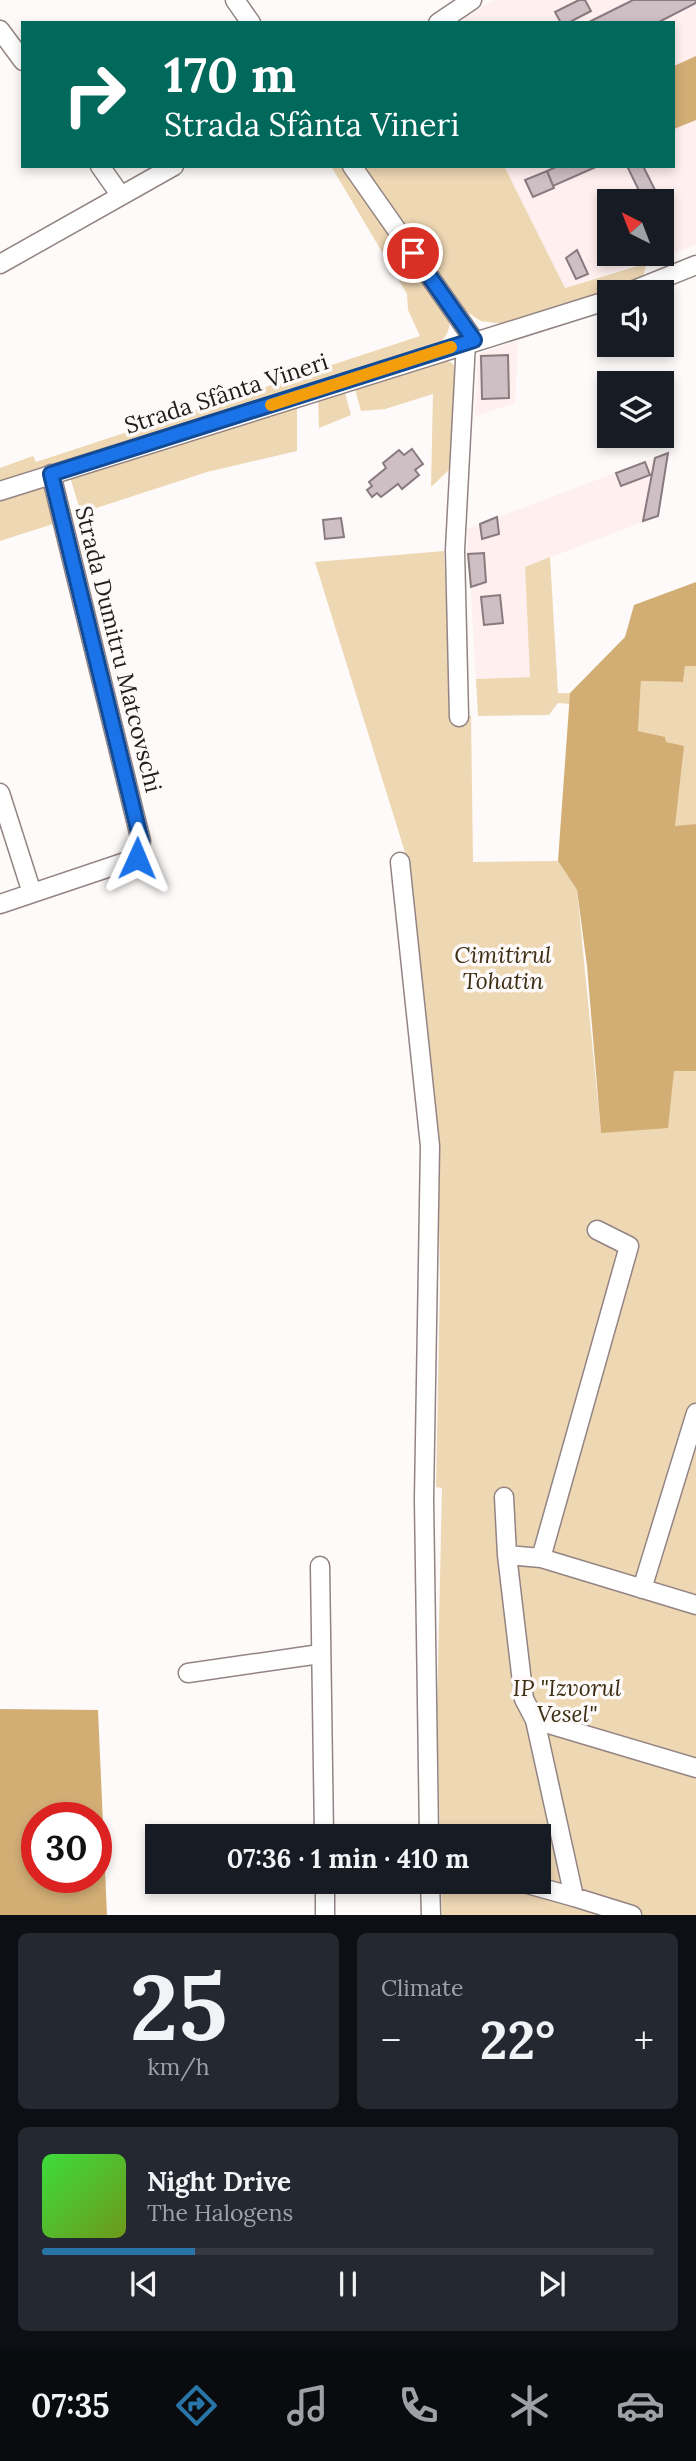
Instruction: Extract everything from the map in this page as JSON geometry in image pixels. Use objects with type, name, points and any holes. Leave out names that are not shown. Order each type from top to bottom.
[{"type":"street","points":[[235,0],[250,21]]},
{"type":"street","points":[[441,21],[472,0]]},
{"type":"street","points":[[0,30],[21,58]]},
{"type":"street","points":[[101,168],[121,196]]},
{"type":"street","points":[[0,264],[170,168]]},
{"type":"street","points":[[353,168],[470,341],[455,550],[459,717]]},
{"type":"street","points":[[659,280],[696,265]]},
{"type":"street","name":"Strada Sfânta Vineri","points":[[0,491],[470,341],[597,304]]},
{"type":"street","name":"Strada Dumitru Matcovschi","points":[[0,904],[137,858],[141,841],[51,474]]},
{"type":"street","points":[[0,793],[32,893]]},
{"type":"street","points":[[400,862],[430,1146],[425,1499],[429,1824]]},
{"type":"street","points":[[541,1558],[629,1246],[597,1230]]},
{"type":"street","points":[[642,1590],[696,1413]]},
{"type":"street","points":[[504,1497],[507,1556],[524,1699],[535,1720],[574,1897]]},
{"type":"street","points":[[507,1556],[541,1558],[696,1605]]},
{"type":"street","points":[[320,1566],[324,1824]]},
{"type":"street","points":[[188,1673],[320,1654]]},
{"type":"street","points":[[535,1720],[696,1768]]},
{"type":"street","points":[[551,1891],[632,1915]]},
{"type":"street","points":[[324,1894],[325,1915]]},
{"type":"street","points":[[430,1894],[431,1915]]},
{"type":"shaded area","points":[[493,0],[696,0],[696,245],[674,252],[674,189],[597,189],[597,266],[631,266],[484,314],[370,168],[675,168],[675,21],[460,21]]},
{"type":"shaded area","points":[[696,56],[696,120],[675,129],[675,66]]},
{"type":"shaded area","points":[[518,341],[515,403],[475,416],[478,354]]},
{"type":"shaded area","points":[[668,453],[658,516],[525,567],[530,677],[476,679],[467,529]]},
{"type":"shaded area","points":[[696,582],[696,666],[685,666],[683,682],[641,681],[638,731],[665,737],[666,742],[684,746],[675,826],[696,824],[696,1071],[674,1071],[668,1128],[601,1133],[587,966],[577,890],[558,861],[570,693],[625,637],[634,605]]},
{"type":"shaded area","points":[[0,1709],[98,1710],[102,1802],[21,1802],[21,1893],[106,1893],[107,1915],[0,1915]]},
{"type":"green space","points":[[332,168],[347,168],[449,314],[449,329],[442,340],[434,347],[0,484],[0,468],[33,456],[36,462],[420,336],[408,310],[407,294]]},
{"type":"green space","points":[[360,168],[505,168],[565,288],[637,266],[646,266],[642,279],[597,280],[597,294],[504,324],[481,321],[462,309]]},
{"type":"green space","points":[[442,358],[453,364],[458,374],[453,466],[431,487],[433,394],[385,409],[361,411],[354,386]]},
{"type":"green space","points":[[344,389],[351,415],[319,428],[318,397]]},
{"type":"green space","points":[[297,404],[297,451],[207,472],[81,513],[70,477]]},
{"type":"green space","points":[[44,486],[56,523],[0,541],[0,501]]},
{"type":"green space","name":"IP \"Izvorul Vesel\"","points":[[444,551],[451,717],[471,716],[473,862],[558,861],[577,890],[601,1133],[674,1071],[696,1071],[696,1915],[442,1915],[441,1894],[551,1894],[551,1824],[440,1824],[437,1712],[442,1488],[436,1487],[440,1282],[438,1162],[408,862],[315,562]]},
{"type":"green space","points":[[550,557],[558,693],[570,693],[570,704],[558,703],[549,715],[478,716],[476,679],[530,677],[525,567]]},
{"type":"green space","points":[[685,666],[696,666],[696,824],[675,827],[666,742],[638,731],[641,681],[683,682]]},
{"type":"building","points":[[579,0],[585,0],[591,11],[572,21],[560,21],[555,12]]},
{"type":"building","points":[[633,0],[696,0],[696,3],[661,21],[591,21]]},
{"type":"building","points":[[554,168],[594,168],[553,186],[547,171]]},
{"type":"building","points":[[628,168],[644,168],[654,189],[638,189]]},
{"type":"building","points":[[547,171],[554,188],[533,197],[525,180]]},
{"type":"building","points":[[577,250],[588,274],[576,279],[566,258]]},
{"type":"building","points":[[508,355],[509,398],[482,399],[481,356]]},
{"type":"building","points":[[412,449],[423,464],[415,470],[419,475],[402,489],[398,484],[381,497],[377,493],[372,497],[367,490],[372,486],[369,482],[386,468],[383,463],[399,450],[404,455]]},
{"type":"building","points":[[668,453],[658,516],[643,521],[655,458]]},
{"type":"building","points":[[645,462],[650,475],[621,486],[616,473]]},
{"type":"building","points":[[497,517],[499,534],[482,539],[480,524]]},
{"type":"building","points":[[341,518],[344,537],[325,539],[323,520]]},
{"type":"building","points":[[484,553],[486,582],[471,587],[468,554]]},
{"type":"building","points":[[500,595],[503,623],[484,625],[481,597]]},
{"type":"slow traffic","points":[[271,405],[451,347]]},
{"type":"route","points":[[137,858],[141,841],[51,474],[474,340],[413,253]]},
{"type":"park label","name":"Cimitirul Tohatin","points":[[503,967]]}]
